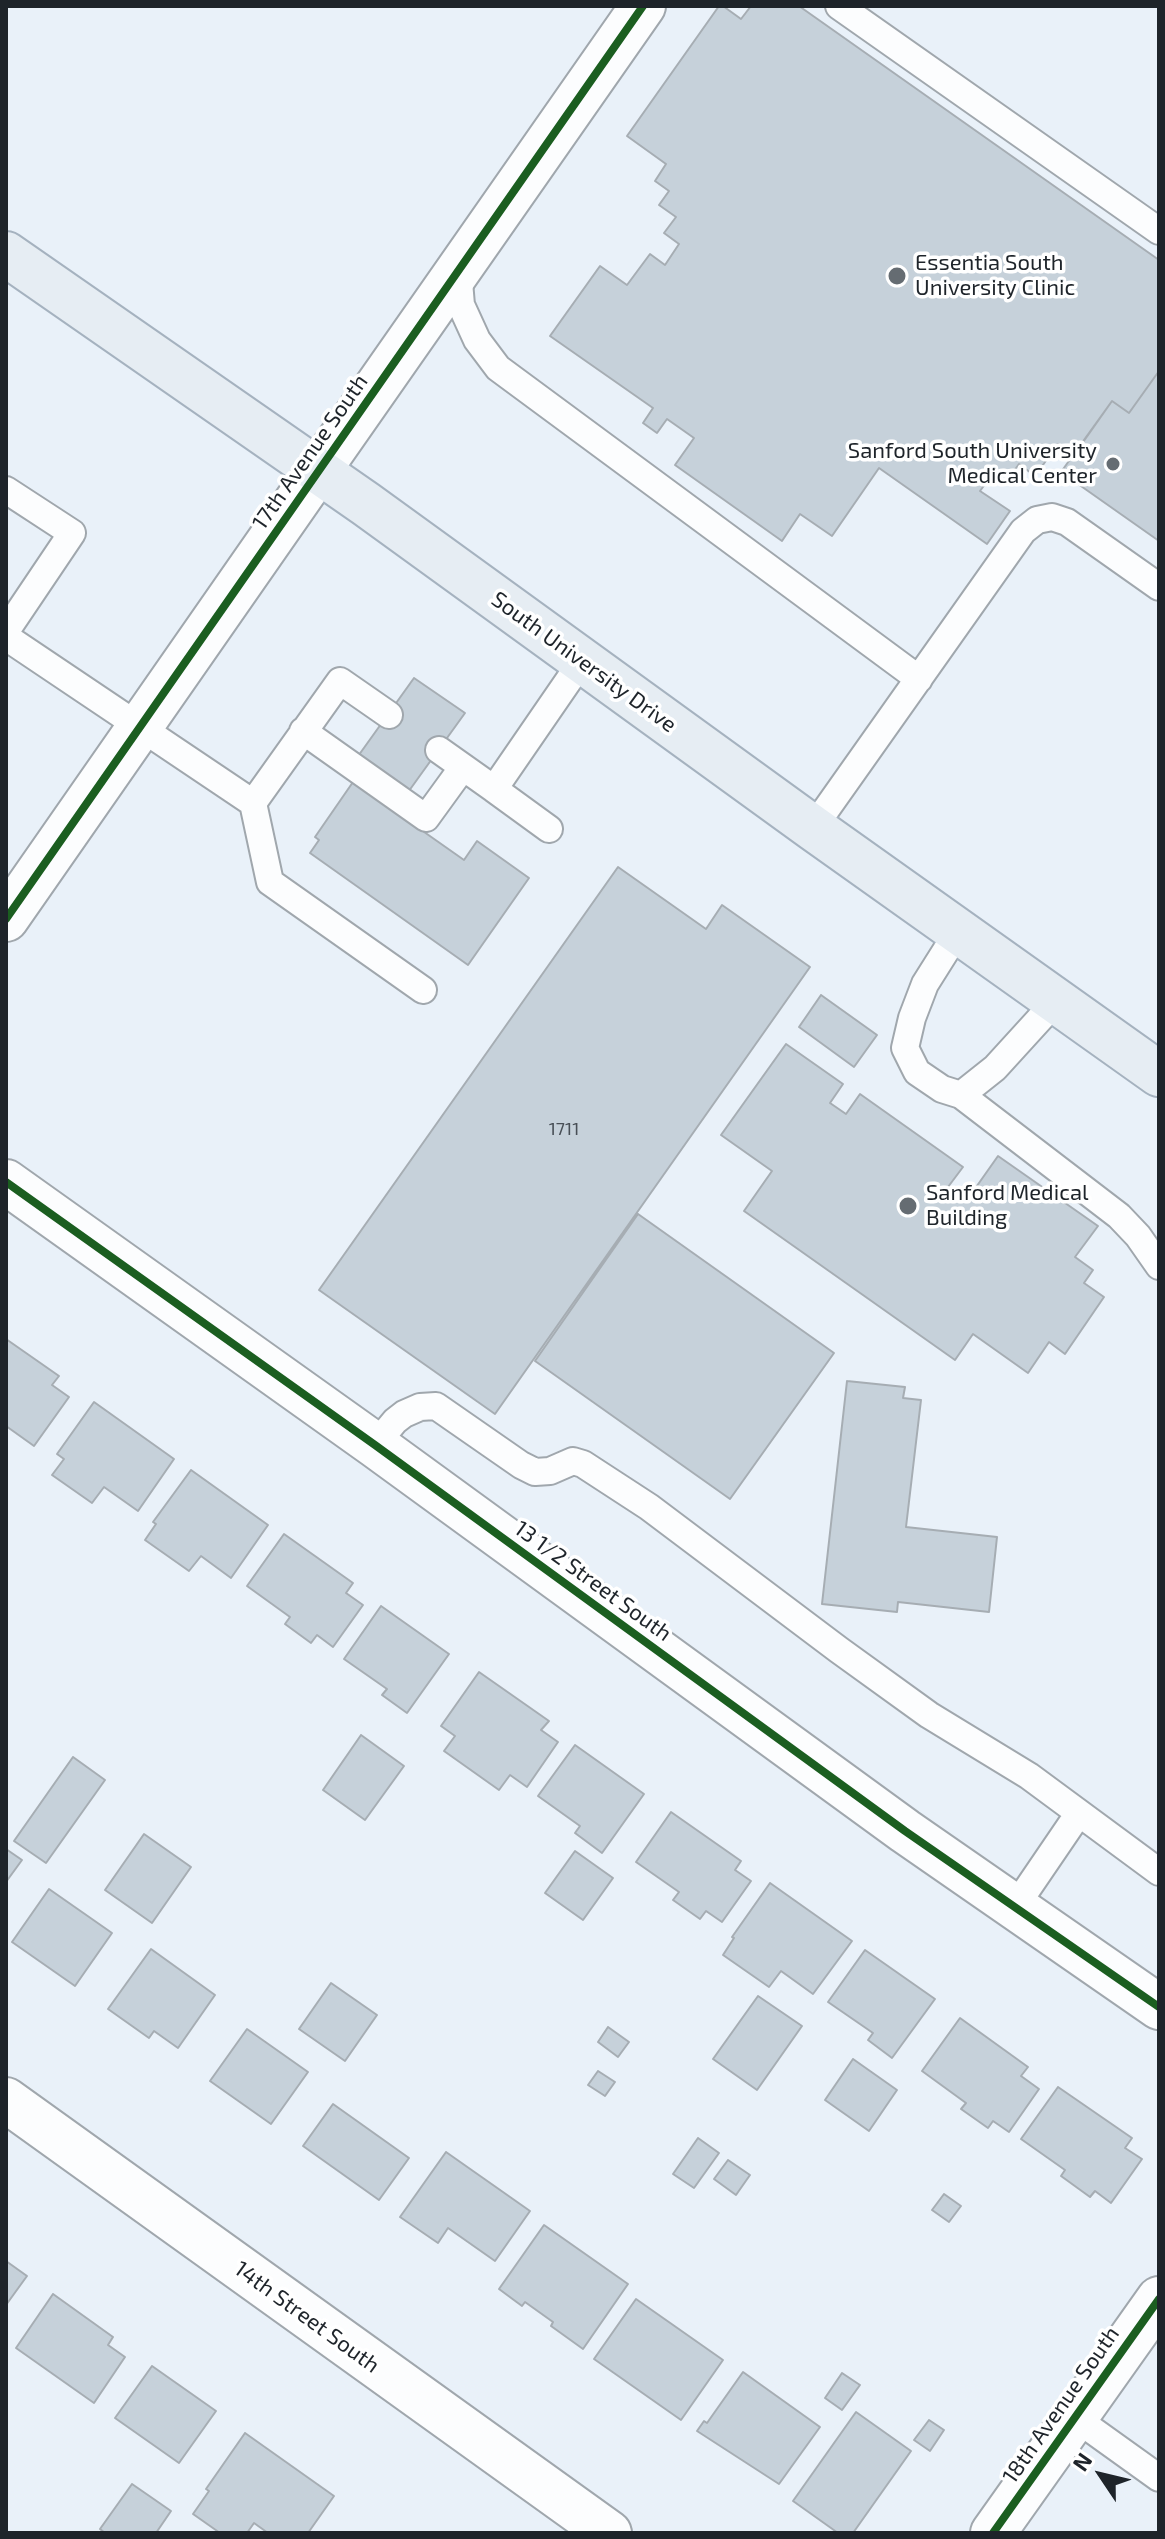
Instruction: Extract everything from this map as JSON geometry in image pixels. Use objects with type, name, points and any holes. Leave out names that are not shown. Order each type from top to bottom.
[{"type":"main road","name":"South University Drive","points":[[6,254],[318,471],[1159,1074]]},
{"type":"street","name":"17th Avenue South","points":[[6,919],[643,6]]},
{"type":"street","name":"13 1/2 Street South","points":[[6,1182],[375,1445],[905,1831],[1159,2007]]},
{"type":"street","name":"14th Street South","points":[[6,2100],[609,2533]]},
{"type":"street","name":"18th Avenue South","points":[[993,2533],[1159,2299]]},
{"type":"lane","points":[[839,6],[1159,231]]},
{"type":"lane","points":[[458,270],[461,305],[477,340],[498,368],[919,679]]},
{"type":"lane","points":[[6,490],[72,533],[6,631]]},
{"type":"lane","points":[[813,828],[1023,531],[1037,520],[1052,517],[1067,522],[1159,587]]},
{"type":"lane","points":[[6,637],[253,803],[270,882],[423,990]]},
{"type":"lane","points":[[494,789],[582,661]]},
{"type":"lane","points":[[253,803],[340,681],[389,715]]},
{"type":"lane","points":[[303,731],[426,818],[463,767]]},
{"type":"lane","points":[[439,750],[549,829]]},
{"type":"lane","points":[[959,930],[925,984],[905,1048],[917,1072],[942,1089],[961,1095],[1119,1216],[1159,1266]]},
{"type":"lane","points":[[961,1095],[995,1068],[1057,1000]]},
{"type":"lane","points":[[375,1445],[404,1414],[420,1407],[436,1406],[535,1472],[550,1471],[573,1461],[583,1464],[649,1507],[929,1715],[1029,1776],[1159,1872]]},
{"type":"lane","points":[[1015,1907],[1079,1813]]},
{"type":"lane","points":[[1074,2417],[1159,2478]]},
{"type":"building","name":"Essentia South University Clinic","points":[[719,6],[741,19],[751,6],[799,6],[1159,260],[1159,371],[1129,413],[1112,401],[1074,455],[1058,444],[1035,476],[1019,464],[1009,478],[996,469],[980,491],[1010,511],[987,544],[879,468],[832,536],[800,514],[782,541],[675,465],[694,438],[667,419],[657,433],[643,423],[653,408],[550,336],[600,266],[627,285],[650,254],[665,265],[679,244],[664,233],[676,217],[659,205],[669,191],[655,181],[666,164],[627,136]]},
{"type":"building","name":"Sanford South University Medical Center","points":[[1159,371],[1159,541],[1061,472],[1112,401],[1129,413]]},
{"type":"building","points":[[414,678],[465,713],[406,795],[356,759]]},
{"type":"building","points":[[353,782],[464,860],[477,841],[529,878],[468,965],[310,853],[319,840],[315,837]]},
{"type":"building","points":[[618,867],[706,929],[722,905],[810,967],[495,1414],[319,1290]]},
{"type":"building","points":[[821,995],[877,1035],[854,1067],[799,1027]]},
{"type":"building","name":"Sanford Medical Building","points":[[786,1044],[843,1084],[830,1103],[846,1114],[860,1094],[963,1167],[948,1187],[967,1200],[998,1156],[1098,1226],[1075,1257],[1093,1270],[1084,1283],[1104,1297],[1065,1354],[1049,1342],[1028,1373],[973,1334],[955,1360],[744,1211],[772,1171],[721,1135]]},
{"type":"building","points":[[638,1214],[834,1353],[730,1499],[535,1361]]},
{"type":"building","points":[[6,1339],[59,1376],[52,1385],[69,1397],[34,1446],[6,1426]]},
{"type":"building","points":[[847,1381],[905,1387],[903,1398],[921,1400],[906,1527],[997,1537],[989,1612],[898,1602],[897,1612],[822,1604]]},
{"type":"building","points":[[94,1402],[174,1459],[138,1511],[104,1487],[92,1503],[52,1475],[64,1459],[57,1454]]},
{"type":"building","points":[[191,1470],[268,1525],[231,1578],[201,1556],[189,1571],[145,1540],[156,1524],[153,1522]]},
{"type":"building","points":[[284,1534],[353,1583],[346,1593],[363,1605],[333,1647],[317,1635],[311,1643],[285,1624],[290,1617],[247,1586]]},
{"type":"building","points":[[381,1606],[449,1654],[407,1713],[382,1695],[387,1689],[344,1659]]},
{"type":"building","points":[[479,1672],[549,1721],[541,1730],[558,1742],[527,1787],[510,1775],[499,1790],[444,1751],[455,1736],[441,1726]]},
{"type":"building","points":[[361,1735],[404,1766],[365,1820],[323,1790]]},
{"type":"building","points":[[575,1745],[644,1794],[602,1853],[575,1833],[580,1826],[538,1796]]},
{"type":"building","points":[[73,1757],[105,1780],[46,1863],[14,1841]]},
{"type":"building","points":[[671,1812],[741,1861],[735,1870],[751,1881],[722,1922],[706,1911],[700,1919],[673,1900],[679,1892],[636,1862]]},
{"type":"building","points":[[144,1834],[191,1867],[152,1923],[105,1890]]},
{"type":"building","points":[[6,1849],[22,1860],[6,1882]]},
{"type":"building","points":[[575,1851],[613,1878],[583,1920],[545,1893]]},
{"type":"building","points":[[770,1883],[852,1941],[813,1994],[781,1971],[769,1987],[723,1955]]},
{"type":"building","points":[[49,1889],[112,1933],[75,1986],[12,1942]]},
{"type":"building","points":[[151,1949],[215,1995],[178,2048],[154,2031],[149,2038],[108,2009]]},
{"type":"building","points":[[865,1950],[935,1999],[892,2058],[868,2040],[873,2033],[828,2002]]},
{"type":"building","points":[[331,1983],[377,2015],[345,2061],[299,2029]]},
{"type":"building","points":[[758,1996],[802,2026],[757,2090],[713,2059]]},
{"type":"building","points":[[960,2018],[1028,2067],[1021,2076],[1039,2089],[1009,2132],[993,2121],[988,2128],[961,2109],[966,2103],[922,2071]]},
{"type":"building","points":[[608,2027],[629,2042],[618,2057],[598,2042]]},
{"type":"building","points":[[247,2029],[308,2072],[271,2124],[210,2081]]},
{"type":"building","points":[[853,2059],[897,2090],[869,2131],[825,2100]]},
{"type":"building","points":[[598,2071],[615,2082],[605,2096],[588,2085]]},
{"type":"building","points":[[1058,2087],[1132,2138],[1125,2148],[1142,2159],[1111,2203],[1095,2191],[1090,2197],[1061,2176],[1065,2170],[1021,2139]]},
{"type":"building","points":[[333,2104],[409,2158],[379,2200],[303,2146]]},
{"type":"building","points":[[698,2138],[719,2153],[694,2188],[673,2174]]},
{"type":"building","points":[[446,2152],[530,2211],[495,2261],[448,2228],[438,2243],[400,2217]]},
{"type":"building","points":[[728,2160],[750,2175],[736,2195],[714,2179]]},
{"type":"building","points":[[944,2194],[961,2206],[949,2222],[932,2210]]},
{"type":"building","points":[[544,2225],[628,2284],[583,2349],[525,2302],[522,2306],[499,2289]]},
{"type":"building","points":[[6,2261],[27,2276],[6,2305]]},
{"type":"building","points":[[53,2294],[113,2337],[108,2345],[125,2357],[94,2403],[16,2348]]},
{"type":"building","points":[[636,2299],[723,2360],[681,2420],[594,2359]]},
{"type":"building","points":[[152,2366],[216,2411],[179,2463],[115,2418]]},
{"type":"building","points":[[743,2372],[820,2427],[779,2484],[697,2431],[704,2421],[707,2423]]},
{"type":"building","points":[[842,2373],[860,2385],[842,2410],[825,2398]]},
{"type":"building","points":[[856,2412],[911,2451],[853,2533],[838,2533],[793,2501]]},
{"type":"building","points":[[929,2420],[944,2430],[930,2451],[914,2440]]},
{"type":"building","points":[[245,2433],[334,2496],[308,2533],[268,2533],[254,2523],[247,2533],[220,2533],[193,2514],[209,2491],[206,2489]]},
{"type":"building","points":[[132,2484],[171,2511],[156,2533],[105,2533],[100,2529]]},
{"type":"cycle path","points":[[6,919],[643,6]]},
{"type":"cycle path","points":[[6,1182],[375,1445],[905,1831],[1159,2007]]},
{"type":"cycle path","points":[[993,2533],[1159,2299]]},
{"type":"place","name":"Essentia South University Clinic","points":[[897,276]]},
{"type":"place","name":"Sanford South University Medical Center","points":[[1113,464]]},
{"type":"place","name":"Sanford Medical Building","points":[[908,1206]]}]
